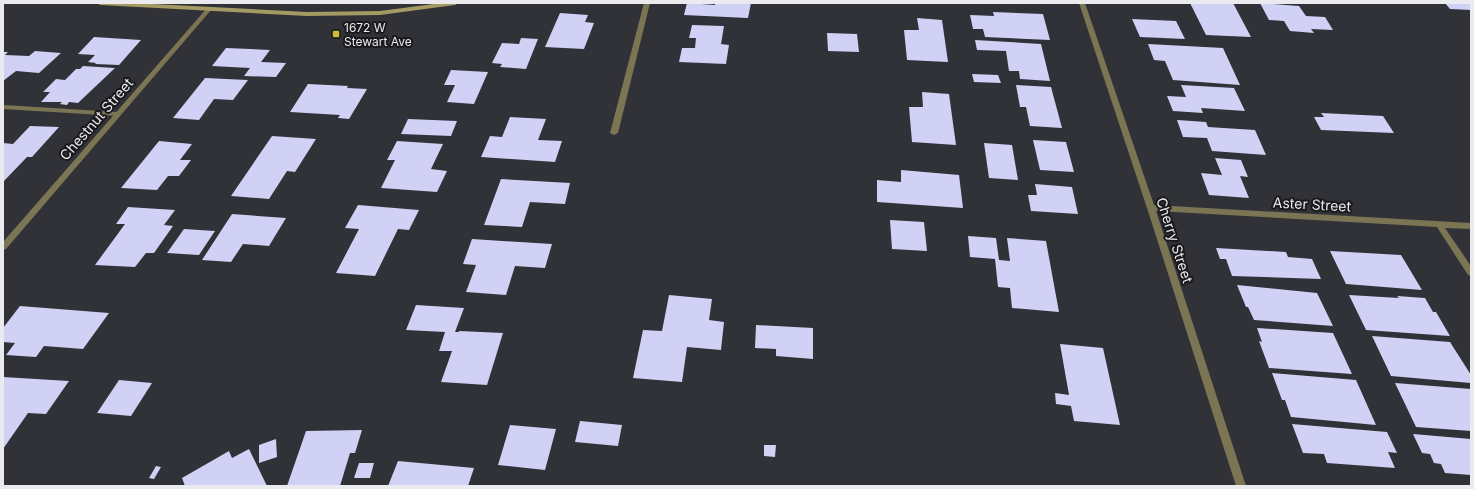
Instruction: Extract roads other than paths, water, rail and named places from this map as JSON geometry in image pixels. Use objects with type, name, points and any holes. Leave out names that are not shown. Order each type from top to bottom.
[{"type":"main road","points":[[100,3],[307,14],[380,13],[455,3]]},
{"type":"street","points":[[415,9],[418,3]]},
{"type":"street","points":[[614,133],[647,3]]},
{"type":"street","name":"Cherry Street","points":[[1082,3],[1151,208],[1240,486]]},
{"type":"street","name":"Chestnut Street","points":[[3,247],[209,9]]},
{"type":"street","points":[[3,107],[118,114]]},
{"type":"street","name":"Aster Street","points":[[1151,208],[1471,226]]},
{"type":"street","points":[[1439,224],[1471,273]]},
{"type":"place","name":"1672 W Stewart Ave","points":[[336,34]]}]
